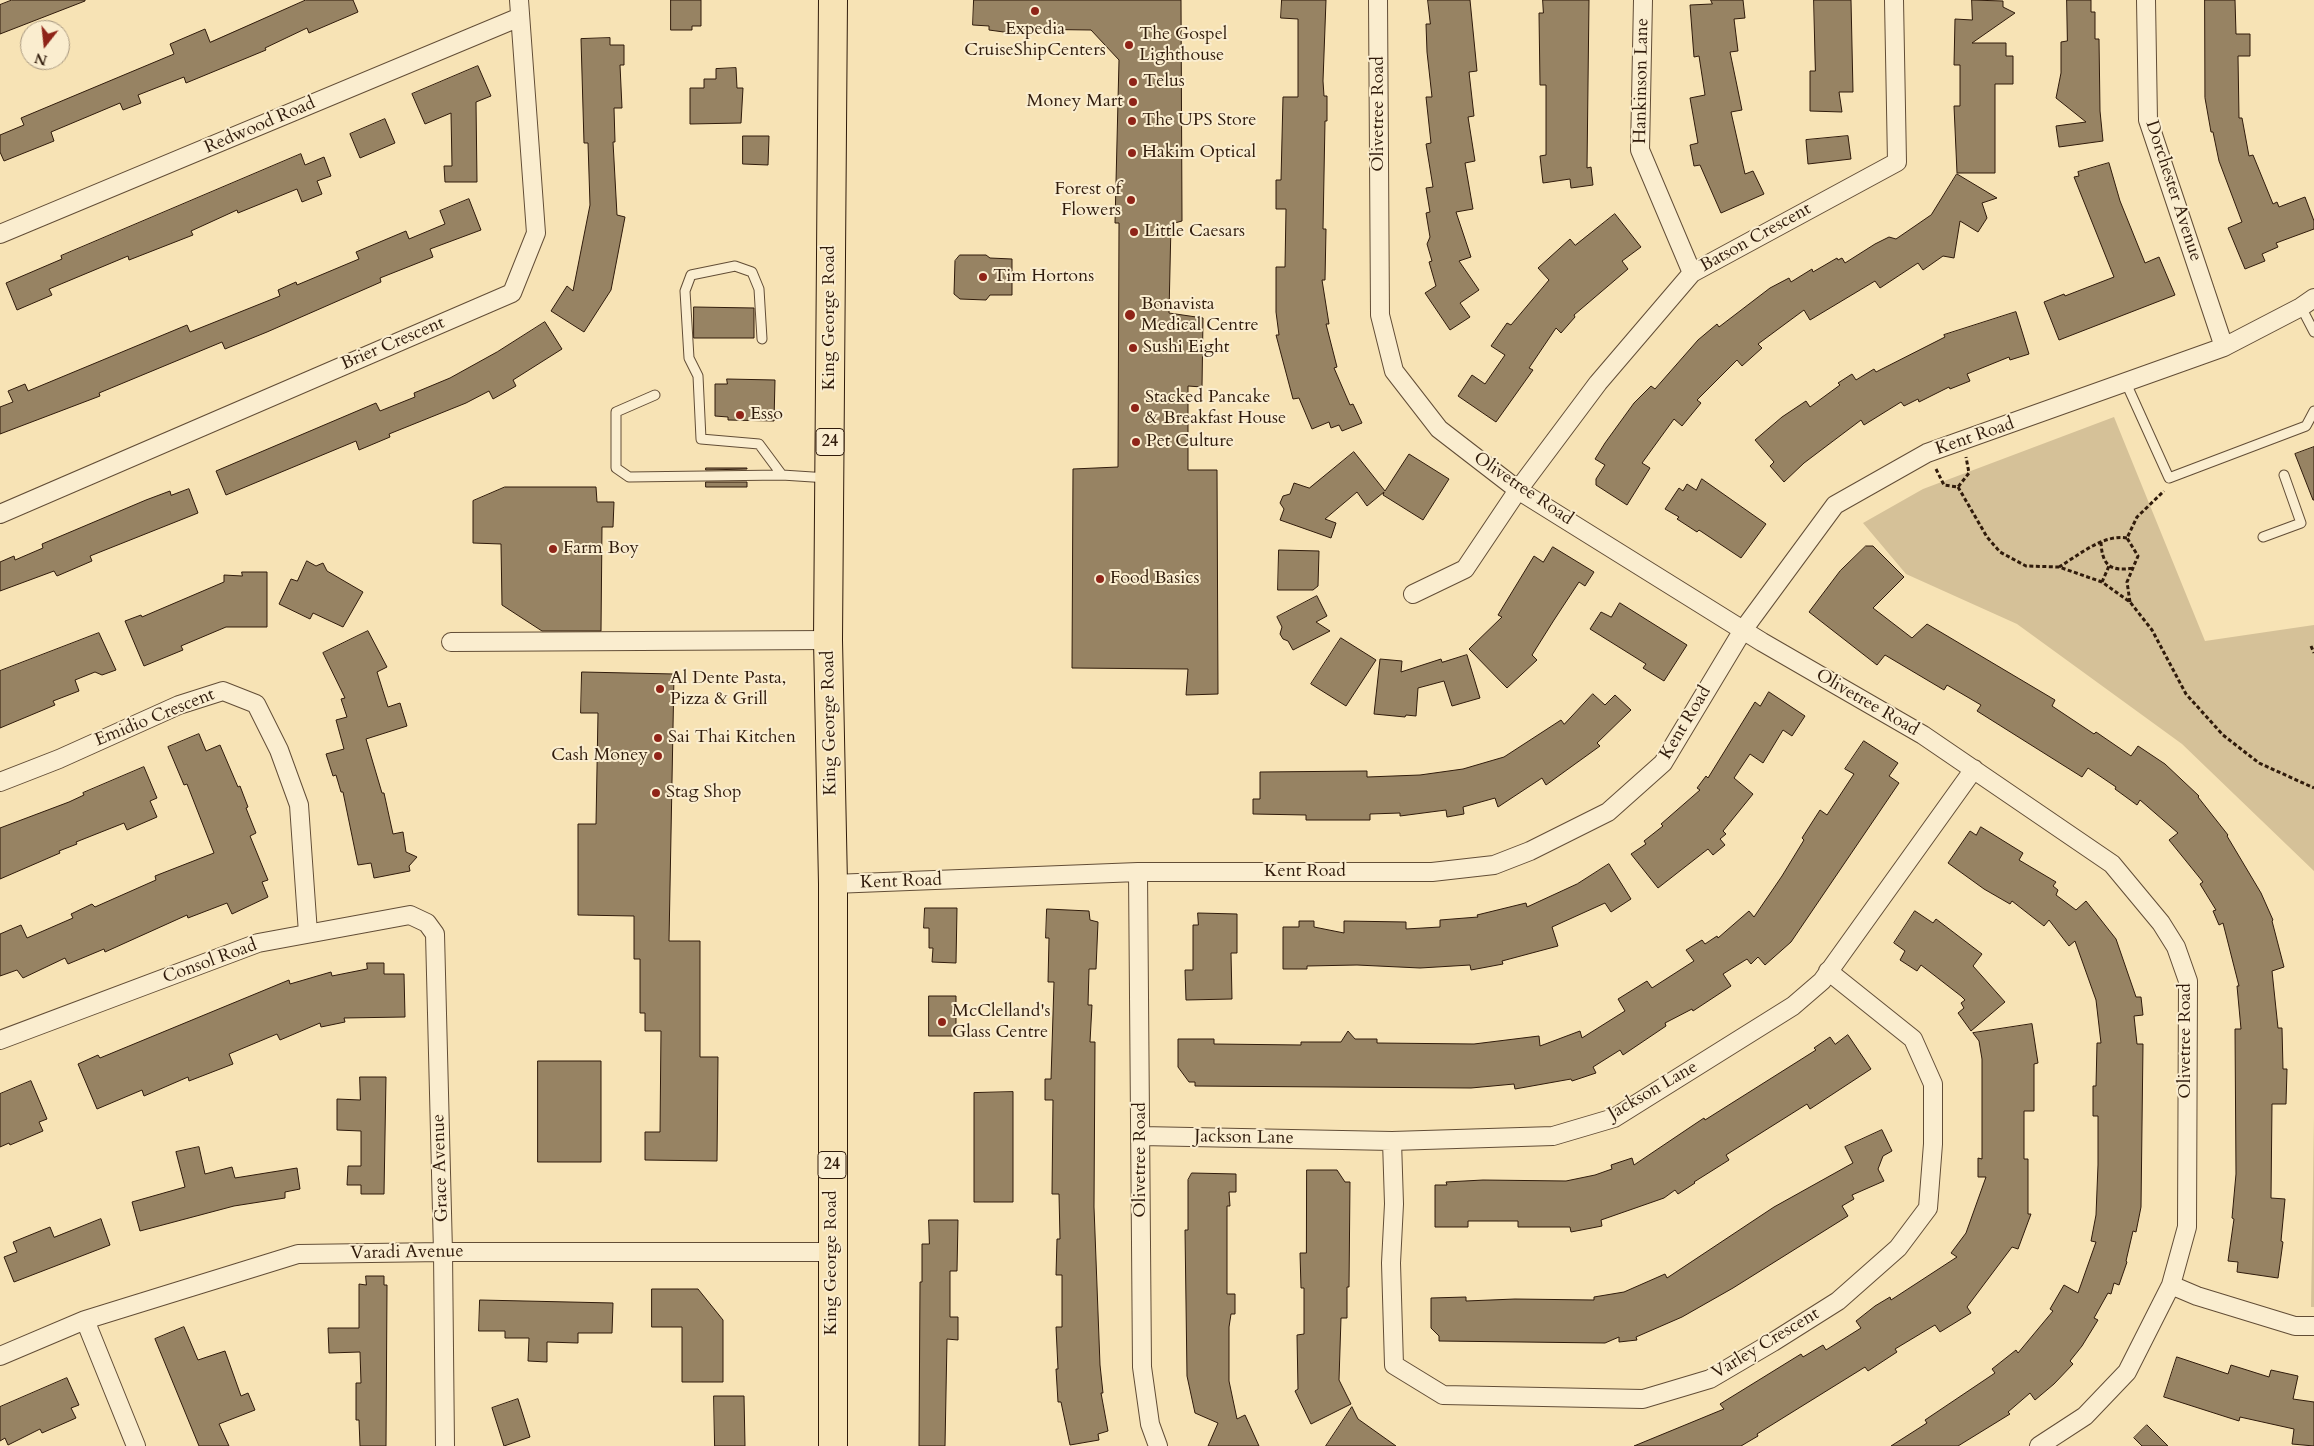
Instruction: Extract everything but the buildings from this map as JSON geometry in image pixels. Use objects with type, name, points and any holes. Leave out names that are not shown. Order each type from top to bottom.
[{"type":"main road","name":"King George Road","points":[[832,1446],[833,884],[828,640],[833,0]]},
{"type":"street","name":"Olivetree Road","points":[[1378,0],[1380,315],[1394,371],[1439,429],[1518,490],[1743,630],[1922,735],[2112,864],[2161,923],[2176,947],[2188,981],[2187,1227],[2171,1285],[2127,1372],[2085,1416],[2039,1446]]},
{"type":"street","name":"Hankinson Lane","points":[[1643,0],[1640,150],[1692,272]]},
{"type":"street","name":"Batson Crescent","points":[[1413,594],[1465,569],[1518,490],[1598,383],[1692,272],[1896,162],[1894,0]]},
{"type":"street","name":"Dorchester Avenue","points":[[2146,0],[2148,120],[2224,347]]},
{"type":"street","name":"Redwood Road","points":[[0,234],[520,9]]},
{"type":"street","name":"Brier Crescent","points":[[0,514],[512,293],[536,233],[520,9]]},
{"type":"street","name":"Kent Road","points":[[833,884],[1138,872],[1432,872],[1494,865],[1530,852],[1608,812],[1664,763],[1743,630],[1835,506],[1927,453],[2224,347],[2308,303]]},
{"type":"street","points":[[451,642],[828,640]]},
{"type":"street","name":"Emidio Crescent","points":[[0,782],[59,759],[179,705],[223,691],[256,704],[279,750],[299,805],[308,933]]},
{"type":"street","name":"Jackson Lane","points":[[1141,1136],[1392,1141],[1553,1136],[1614,1118],[1793,1006],[1822,981],[1974,769]]},
{"type":"street","name":"Olivetree Road","points":[[1138,872],[1142,1367],[1150,1424],[1158,1446]]},
{"type":"street","name":"Consol Road","points":[[0,1040],[258,943],[410,915],[427,924]]},
{"type":"street","name":"Grace Avenue","points":[[427,924],[435,934],[443,1252],[445,1446]]},
{"type":"street","name":"Varley Crescent","points":[[1392,1141],[1394,1204],[1391,1263],[1394,1365],[1443,1395],[1643,1399],[1710,1379],[1774,1342],[1838,1300],[1898,1248],[1928,1208],[1933,1144],[1933,1084],[1913,1040],[1828,971]]},
{"type":"street","name":"Varadi Avenue","points":[[0,1356],[85,1320],[298,1254],[831,1252]]},
{"type":"street","points":[[2171,1285],[2197,1296],[2295,1326],[2314,1326]]},
{"type":"street","points":[[85,1320],[136,1446]]},
{"type":"lane","points":[[762,340],[759,290],[752,272],[735,266],[691,275],[686,291],[689,358],[698,376],[701,440],[759,444],[782,475]]},
{"type":"lane","points":[[2308,303],[2314,332]]},
{"type":"lane","points":[[2126,383],[2169,478],[2306,426],[2314,411]]},
{"type":"lane","points":[[655,395],[616,412],[616,468],[629,477],[782,475],[829,478]]},
{"type":"lane","points":[[2263,537],[2302,523],[2284,475]]},
{"type":"path","points":[[1958,487],[1969,473],[1962,440]]},
{"type":"path","points":[[1927,453],[1944,485],[1958,487]]},
{"type":"path","points":[[1958,487],[1987,537],[2000,552],[2026,566],[2059,567],[2102,582],[2130,602],[2152,630],[2186,694],[2222,735],[2260,763],[2314,788]]},
{"type":"path","points":[[2127,538],[2137,517],[2164,491]]},
{"type":"path","points":[[2059,567],[2101,542],[2117,537],[2127,538]]},
{"type":"path","points":[[2127,538],[2138,556],[2127,582],[2130,602]]},
{"type":"path","points":[[2101,542],[2102,557],[2109,566],[2119,570],[2133,568]]},
{"type":"path","points":[[2102,582],[2109,566]]},
{"type":"path","points":[[2311,646],[2314,653]]},
{"type":"shaded area","points":[[2114,417],[2205,641],[2314,625],[2314,871],[2182,744],[2017,624],[1906,574],[1863,523],[1923,489]]},
{"type":"shaded area","points":[[2314,1117],[2314,1307],[2311,1307]]},
{"type":"place","name":"Expedia CruiseShipCenters","points":[[1035,11]]},
{"type":"place","name":"The Gospel Lighthouse","points":[[1129,45]]},
{"type":"place","name":"Telus","points":[[1133,82]]},
{"type":"place","name":"Money Mart","points":[[1133,102]]},
{"type":"place","name":"The UPS Store","points":[[1132,121]]},
{"type":"place","name":"Hakim Optical","points":[[1132,153]]},
{"type":"place","name":"Forest of Flowers","points":[[1131,200]]},
{"type":"place","name":"Little Caesars","points":[[1134,232]]},
{"type":"place","name":"Tim Hortons","points":[[983,277]]},
{"type":"place","name":"Bonavista Medical Centre","points":[[1130,315]]},
{"type":"place","name":"Sushi Eight","points":[[1133,348]]},
{"type":"place","name":"Stacked Pancake & Breakfast House","points":[[1135,408]]},
{"type":"place","name":"Esso","points":[[740,415]]},
{"type":"place","name":"Pet Culture","points":[[1136,442]]},
{"type":"place","name":"Farm Boy","points":[[553,549]]},
{"type":"place","name":"Food Basics","points":[[1100,579]]},
{"type":"place","name":"Al Dente Pasta, Pizza & Grill","points":[[660,689]]},
{"type":"place","name":"Sai Thai Kitchen","points":[[658,738]]},
{"type":"place","name":"Cash Money","points":[[658,756]]},
{"type":"place","name":"Stag Shop","points":[[656,793]]},
{"type":"place","name":"McClelland's Glass Centre","points":[[942,1022]]}]
